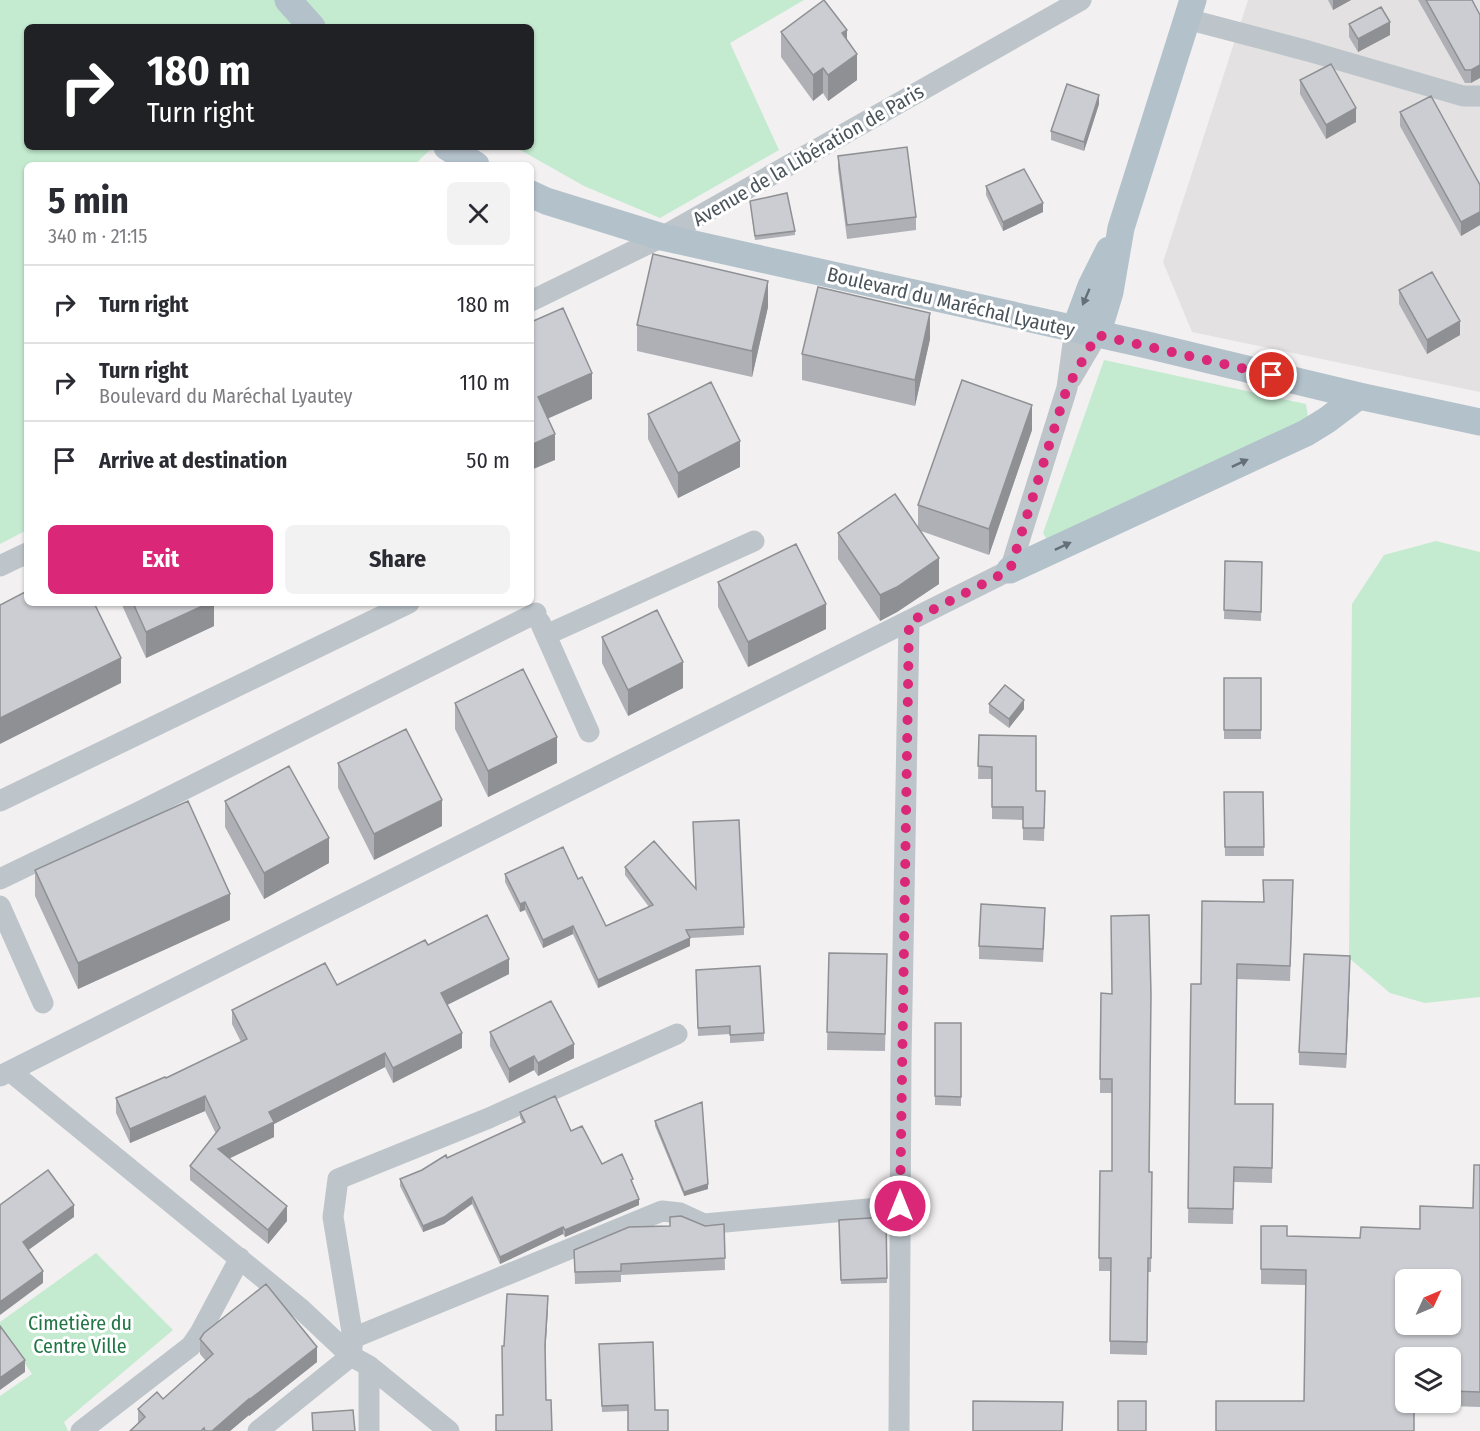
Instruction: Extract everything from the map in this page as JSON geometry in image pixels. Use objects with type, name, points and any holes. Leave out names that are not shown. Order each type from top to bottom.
[{"type":"main road","points":[[288,0],[309,24]]},
{"type":"main road","points":[[1086,332],[1110,292],[1121,228],[1190,10]]},
{"type":"main road","points":[[452,150],[471,162]]},
{"type":"main road","name":"Boulevard du Maréchal Lyautey","points":[[534,195],[662,237],[1480,422]]},
{"type":"main road","points":[[1086,332],[1083,304],[1121,228]]},
{"type":"main road","points":[[1110,292],[1121,315],[1143,344]]},
{"type":"main road","points":[[1010,570],[1306,433],[1359,396]]},
{"type":"street","name":"Avenue de la Libération de Paris","points":[[534,300],[662,237],[1081,0]]},
{"type":"street","points":[[1190,10],[1288,45],[1463,96],[1480,96]]},
{"type":"street","points":[[449,1431],[369,1366],[352,1347],[5,1073],[1010,570],[1086,332]]},
{"type":"street","points":[[546,635],[754,541]]},
{"type":"street","points":[[0,566],[24,554]]},
{"type":"street","points":[[0,801],[403,606]]},
{"type":"street","points":[[0,879],[139,812],[533,608],[589,732]]},
{"type":"street","points":[[899,1431],[909,622]]},
{"type":"street","points":[[0,906],[44,1003]]},
{"type":"street","points":[[352,1347],[333,1217],[338,1179],[489,1118],[677,1034]]},
{"type":"street","points":[[258,1431],[352,1347],[662,1211],[680,1213],[704,1224],[900,1206]]},
{"type":"street","points":[[81,1431],[191,1346],[240,1258]]},
{"type":"street","points":[[369,1366],[369,1431]]},
{"type":"shaded area","points":[[1248,0],[1480,0],[1480,392],[1192,332],[1163,262]]},
{"type":"green space","points":[[0,0],[804,0],[730,43],[779,150],[660,218],[584,186],[520,150],[534,150],[534,24],[24,24],[24,150],[430,150],[417,162],[24,162],[24,532],[0,544]]},
{"type":"green space","points":[[1104,360],[1306,404],[1308,418],[1050,545],[1043,533]]},
{"type":"green space","points":[[1436,541],[1480,552],[1480,997],[1425,1003],[1390,993],[1349,958],[1352,604],[1384,555]]},
{"type":"green space","name":"Cimetière du Centre Ville","points":[[96,1253],[173,1330],[64,1422],[68,1431],[0,1431],[0,1396],[32,1374],[0,1326],[0,1322]]},
{"type":"building","points":[[824,0],[847,30],[842,33],[857,54],[828,75],[823,68],[813,75],[781,32]]},
{"type":"building","points":[[1426,0],[1472,0],[1480,15],[1480,65],[1471,70],[1465,70]]},
{"type":"building","points":[[1381,7],[1390,22],[1358,39],[1349,24]]},
{"type":"building","points":[[1331,64],[1356,108],[1326,125],[1300,80]]},
{"type":"building","points":[[1067,84],[1099,95],[1084,142],[1051,131]]},
{"type":"building","points":[[1431,96],[1480,185],[1480,212],[1461,222],[1400,112]]},
{"type":"building","points":[[907,147],[916,217],[847,225],[838,156]]},
{"type":"building","points":[[1024,169],[1043,203],[1003,222],[986,186]]},
{"type":"building","points":[[787,193],[795,231],[755,236],[750,201]]},
{"type":"building","points":[[653,254],[768,281],[752,351],[637,325]]},
{"type":"building","points":[[1432,272],[1460,321],[1427,340],[1399,290]]},
{"type":"building","points":[[818,287],[930,313],[915,380],[802,354]]},
{"type":"building","points":[[563,308],[592,373],[538,397],[555,434],[534,444],[534,321]]},
{"type":"building","points":[[962,380],[1032,405],[989,529],[918,505]]},
{"type":"building","points":[[711,382],[740,441],[678,473],[648,414]]},
{"type":"building","points":[[895,494],[939,558],[897,587],[880,595],[838,533]]},
{"type":"building","points":[[796,544],[826,604],[748,642],[718,582]]},
{"type":"building","points":[[1225,561],[1262,562],[1261,612],[1224,610]]},
{"type":"building","points":[[24,593],[24,606],[95,606],[121,658],[0,718],[0,605]]},
{"type":"building","points":[[134,606],[202,606],[146,632]]},
{"type":"building","points":[[657,610],[683,662],[628,690],[602,637]]},
{"type":"building","points":[[523,669],[557,737],[488,771],[455,703]]},
{"type":"building","points":[[1224,678],[1261,678],[1261,730],[1224,730]]},
{"type":"building","points":[[1005,685],[1024,700],[1009,719],[989,704]]},
{"type":"building","points":[[406,729],[442,800],[374,834],[338,763]]},
{"type":"building","points":[[979,735],[1036,736],[1036,791],[1045,791],[1044,828],[1023,828],[1023,807],[992,807],[992,767],[978,766]]},
{"type":"building","points":[[289,766],[329,838],[264,873],[225,801]]},
{"type":"building","points":[[1224,792],[1263,792],[1264,847],[1225,847]]},
{"type":"building","points":[[188,801],[230,894],[78,963],[35,870]]},
{"type":"building","points":[[739,820],[744,927],[686,930],[690,938],[598,980],[573,926],[543,940],[525,902],[520,904],[505,874],[563,847],[578,879],[582,877],[606,926],[653,905],[625,867],[654,841],[696,889],[693,822]]},
{"type":"building","points":[[1263,880],[1293,880],[1290,966],[1237,964],[1235,1104],[1273,1104],[1272,1168],[1234,1167],[1233,1209],[1188,1208],[1191,984],[1201,984],[1202,901],[1264,902]]},
{"type":"building","points":[[981,904],[1045,908],[1043,949],[979,946]]},
{"type":"building","points":[[487,915],[509,959],[441,993],[462,1033],[393,1068],[385,1053],[269,1112],[274,1122],[218,1149],[287,1206],[268,1230],[190,1166],[220,1128],[205,1096],[130,1129],[116,1098],[166,1078],[247,1039],[232,1010],[325,963],[337,985],[425,940],[428,945]]},
{"type":"building","points":[[1149,915],[1151,994],[1149,1172],[1152,1172],[1147,1342],[1110,1341],[1111,1258],[1099,1258],[1100,1171],[1112,1171],[1112,1079],[1100,1079],[1101,993],[1112,994],[1111,916]]},
{"type":"building","points":[[829,953],[887,954],[885,1034],[827,1032]]},
{"type":"building","points":[[1304,954],[1350,956],[1346,1054],[1299,1052]]},
{"type":"building","points":[[760,966],[764,1033],[730,1035],[730,1026],[698,1028],[696,970]]},
{"type":"building","points":[[551,1001],[574,1044],[538,1063],[534,1056],[509,1069],[490,1032]]},
{"type":"building","points":[[935,1023],[961,1023],[961,1097],[935,1096]]},
{"type":"building","points":[[555,1096],[571,1131],[582,1126],[602,1164],[622,1154],[639,1199],[565,1230],[563,1227],[500,1257],[472,1197],[444,1217],[423,1226],[400,1179],[422,1170],[446,1155],[447,1158],[525,1122],[520,1112]]},
{"type":"building","points":[[702,1102],[708,1184],[684,1192],[655,1121]]},
{"type":"building","points":[[1474,1165],[1480,1165],[1480,1392],[1461,1391],[1461,1347],[1395,1347],[1395,1413],[1414,1413],[1414,1431],[1216,1431],[1216,1401],[1304,1401],[1306,1270],[1261,1269],[1261,1226],[1287,1226],[1287,1236],[1360,1238],[1361,1227],[1420,1229],[1420,1206],[1473,1208]]},
{"type":"building","points":[[48,1170],[74,1205],[23,1242],[43,1271],[0,1302],[0,1205]]},
{"type":"building","points":[[681,1216],[705,1226],[724,1224],[725,1258],[621,1264],[621,1271],[575,1272],[574,1250],[629,1227],[670,1226],[670,1217]]},
{"type":"building","points":[[886,1217],[887,1278],[841,1280],[839,1220]]},
{"type":"building","points":[[266,1284],[317,1347],[249,1399],[212,1431],[205,1431],[204,1428],[201,1431],[130,1431],[145,1417],[138,1409],[157,1392],[163,1399],[213,1354],[200,1339],[204,1333]]},
{"type":"building","points":[[507,1294],[548,1296],[545,1345],[546,1400],[551,1400],[552,1431],[496,1431],[496,1415],[503,1415],[502,1346],[504,1346]]},
{"type":"building","points":[[0,1326],[25,1360],[0,1378]]},
{"type":"building","points":[[653,1342],[655,1410],[668,1410],[668,1431],[628,1431],[628,1405],[602,1406],[599,1344]]},
{"type":"building","points":[[973,1401],[1063,1402],[1062,1431],[973,1431]]},
{"type":"building","points":[[1118,1401],[1146,1401],[1146,1431],[1118,1431]]},
{"type":"building","points":[[353,1410],[355,1431],[313,1431],[312,1413]]},
{"type":"route","points":[[900,1206],[909,622],[1010,570],[1067,388],[1097,335],[1272,375]]}]
